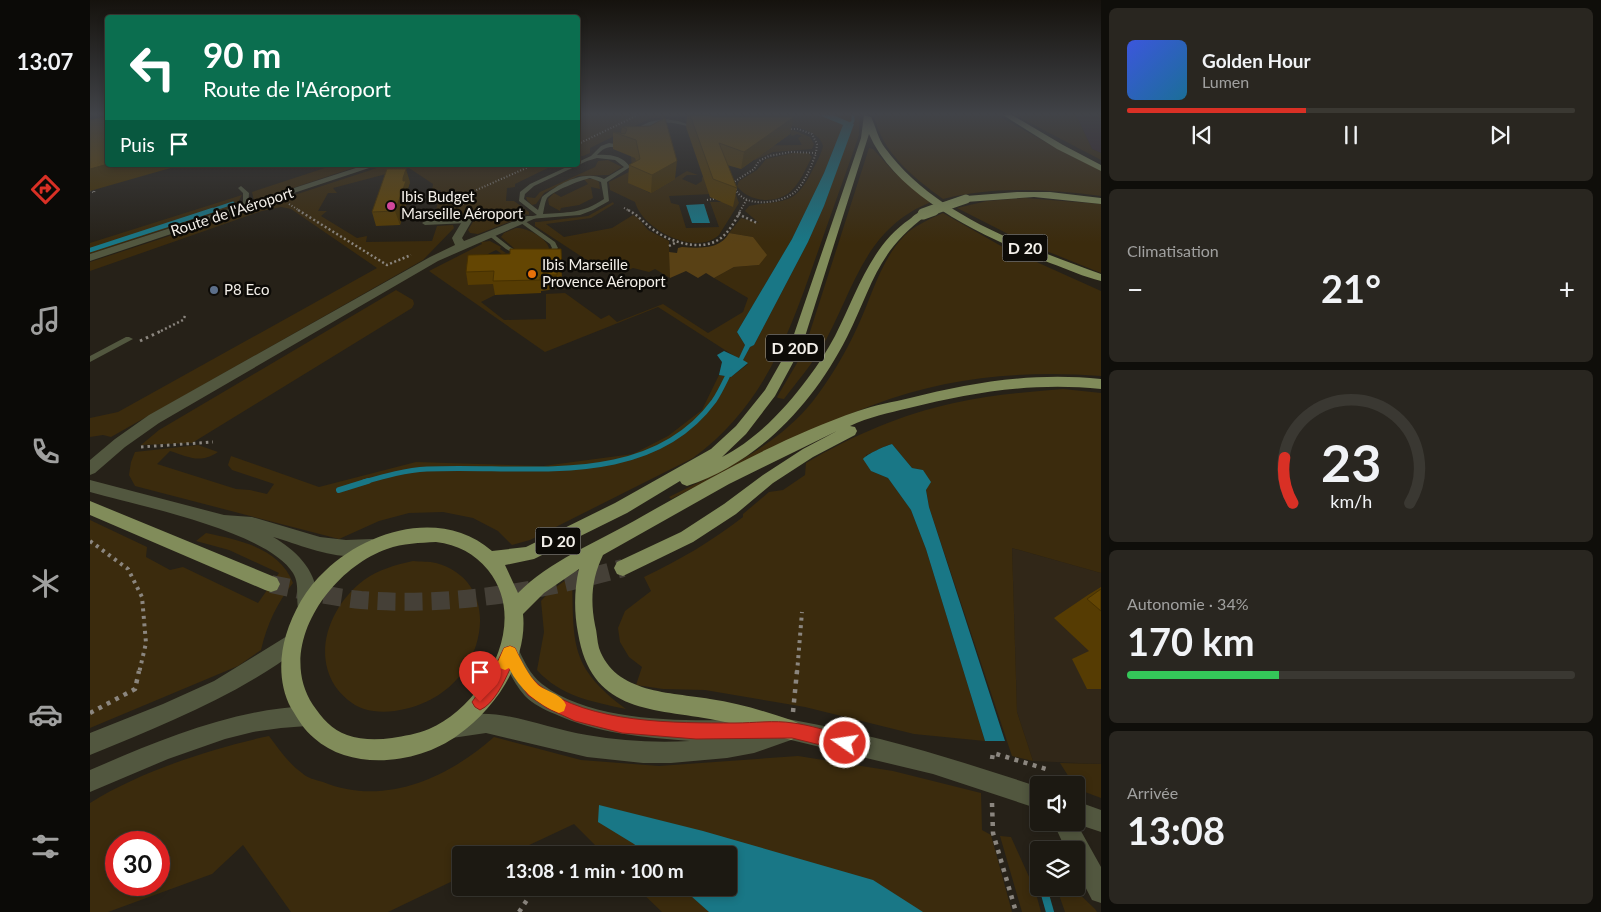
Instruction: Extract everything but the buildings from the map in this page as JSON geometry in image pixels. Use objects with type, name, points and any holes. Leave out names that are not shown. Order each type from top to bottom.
[{"type":"main road","name":"D 20D","points":[[621,508],[716,453],[741,430],[770,393],[783,371],[804,324],[859,158]]},
{"type":"main road","name":"D 20","points":[[889,158],[898,169],[930,196],[973,223],[1040,255],[1101,278]]},
{"type":"main road","points":[[1082,158],[1101,168]]},
{"type":"main road","points":[[621,508],[699,475],[741,453],[762,437],[797,402],[824,366],[840,339],[885,246],[907,224],[923,214],[947,204],[986,196],[1036,194],[1101,201]]},
{"type":"main road","points":[[973,223],[1039,260],[1101,288]]},
{"type":"main road","points":[[514,610],[539,585],[697,493],[754,464],[861,416],[958,391],[1022,382],[1058,381],[1101,384]]},
{"type":"main road","points":[[623,568],[657,553],[711,522],[768,479],[808,452],[853,429],[916,402]]},
{"type":"main road","points":[[90,508],[271,584]]},
{"type":"main road","name":"D 20","points":[[490,559],[528,554],[621,508]]},
{"type":"main road","points":[[436,535],[458,540],[475,548],[490,559],[500,572],[509,590],[514,610],[514,631],[510,653],[498,678],[480,702],[451,728],[428,740],[410,745],[377,750],[347,748],[324,735],[307,716],[294,693],[290,666],[292,642],[297,625],[318,589],[335,571],[372,547],[390,540],[411,536],[436,535]]},
{"type":"main road","points":[[597,550],[587,570],[586,631],[591,654],[599,668],[616,686],[646,700],[734,713],[792,730]]},
{"type":"street","name":"Route de l'Aéroport","points":[[90,258],[368,167]]},
{"type":"street","points":[[461,246],[457,238],[472,212]]},
{"type":"street","points":[[90,469],[120,443],[154,419],[422,266],[461,246],[531,218]]},
{"type":"street","points":[[90,486],[224,522],[280,549],[299,565],[306,584],[306,608]]},
{"type":"street","points":[[224,522],[252,524],[320,544],[346,548],[372,547]]},
{"type":"street","points":[[90,744],[239,679],[271,659],[292,642]]},
{"type":"street","points":[[510,653],[518,670],[533,690],[553,703],[575,713],[622,725],[696,731],[792,730],[933,763],[1030,795]]},
{"type":"street","points":[[90,780],[148,756],[226,729],[284,716],[307,716]]},
{"type":"street","points":[[451,728],[486,723],[586,746],[649,753],[709,750],[754,744],[792,730]]},
{"type":"street","points":[[1069,831],[1101,891]]},
{"type":"lane","points":[[610,158],[624,162]]},
{"type":"lane","points":[[604,181],[626,169],[624,158]]},
{"type":"lane","points":[[539,256],[551,253],[555,245],[531,218],[521,200],[522,193],[532,185],[570,167]]},
{"type":"lane","points":[[531,218],[544,198],[549,194],[584,177],[598,177],[604,181]]},
{"type":"lane","points":[[531,218],[588,212],[606,200],[604,181]]},
{"type":"lane","points":[[241,188],[246,193],[246,207]]},
{"type":"lane","points":[[425,223],[466,222]]},
{"type":"lane","points":[[490,234],[516,254],[529,256]]},
{"type":"lane","points":[[90,359],[129,339]]},
{"type":"path","points":[[765,158],[758,161],[754,169],[734,182],[734,187],[747,199],[770,202],[787,197],[801,184],[815,158]]},
{"type":"path","points":[[472,212],[465,208],[461,200],[463,196],[528,167]]},
{"type":"path","points":[[90,188],[95,194],[95,189]]},
{"type":"path","points":[[732,194],[740,194]]},
{"type":"path","points":[[707,200],[718,198],[718,195]]},
{"type":"path","points":[[278,197],[387,264]]},
{"type":"path","points":[[624,208],[637,214],[661,235],[678,242],[705,244],[720,239],[747,199]]},
{"type":"path","points":[[738,214],[757,223]]},
{"type":"path","points":[[669,246],[678,242]]},
{"type":"path","points":[[90,540],[128,570],[142,597],[146,643],[136,689],[90,713]]},
{"type":"path","points":[[792,730],[802,612]]},
{"type":"path","points":[[992,759],[993,753],[1046,769]]},
{"type":"path","points":[[992,802],[993,833],[1016,912]]},
{"type":"path","points":[[519,912],[530,897]]},
{"type":"shaded area","points":[[631,158],[652,158],[629,183],[650,193],[687,171],[698,175],[687,175],[682,179],[696,185],[702,181],[702,177],[711,180],[712,194],[669,196],[671,203],[679,205],[686,228],[719,227],[710,202],[721,202],[724,195],[736,195],[739,203],[719,235],[709,241],[697,243],[671,237],[648,222],[635,202],[610,190],[609,182],[629,172],[632,167]]},
{"type":"shaded area","points":[[812,158],[803,175],[791,191],[778,198],[762,200],[748,196],[737,186],[739,181],[757,170],[766,159]]},
{"type":"shaded area","points":[[819,158],[830,158],[792,239],[737,332],[745,345],[739,359],[658,307],[545,352],[429,271],[482,244],[481,242],[490,241],[501,247],[500,249],[506,253],[502,254],[496,250],[472,262],[496,284],[495,295],[481,302],[504,320],[546,319],[546,294],[565,293],[601,319],[609,315],[617,322],[663,304],[708,333],[743,312],[748,298],[714,278],[734,267],[759,265],[753,237],[729,233],[741,218],[759,223],[745,211],[749,206],[780,201],[793,196],[806,183]]},
{"type":"shaded area","points":[[841,158],[851,158],[795,315],[770,368],[738,416],[717,438],[693,458],[530,540],[512,545],[498,531],[473,518],[443,512],[409,513],[379,521],[339,539],[135,486],[129,475],[135,452],[198,445],[218,452],[212,456],[200,459],[170,451],[157,464],[236,489],[267,494],[274,484],[232,470],[228,465],[231,456],[319,487],[416,462],[543,466],[633,454],[668,436],[702,410],[719,375],[731,377],[748,364],[742,361],[750,347],[754,345],[808,242],[824,206]]},
{"type":"shaded area","points":[[866,158],[881,158],[894,172],[931,202],[908,214],[889,229],[874,246],[851,286],[819,352],[784,399],[778,398],[807,341]]},
{"type":"shaded area","points":[[896,158],[1075,158],[1101,170],[1101,196],[1041,190],[1002,190],[943,199]]},
{"type":"shaded area","points":[[608,160],[622,167],[609,175],[578,176],[544,193],[536,204],[532,205],[527,200],[526,197],[535,198],[540,192],[595,167],[598,161]]},
{"type":"shaded area","points":[[328,167],[356,167],[254,201],[252,192]]},
{"type":"shaded area","points":[[380,167],[550,167],[515,184],[515,187],[507,188],[506,201],[514,201],[529,212],[529,215],[524,214],[522,217],[478,234],[470,233],[468,230],[479,212],[467,211],[460,218],[434,218],[441,190],[432,190],[433,184],[409,168],[333,188],[337,193],[328,193],[318,211],[327,211],[321,216],[357,238],[367,236],[366,242],[432,241],[437,226],[453,225],[454,228],[423,260],[111,437],[103,435],[90,437],[90,418],[118,412],[377,268],[291,209],[281,207],[262,211],[90,271],[90,262]]},
{"type":"shaded area","points":[[584,179],[595,179],[599,182],[600,189],[591,187],[593,198],[579,205],[561,208],[560,211],[549,205],[548,199],[554,193],[561,197],[588,184]]},
{"type":"shaded area","points":[[242,195],[236,206],[90,254],[90,243]]},
{"type":"shaded area","points":[[1025,198],[1101,204],[1101,273],[1024,242],[957,208],[987,201]]},
{"type":"shaded area","points":[[613,202],[614,204],[591,218],[546,224],[564,237],[612,228],[633,215],[648,230],[669,241],[670,278],[655,269],[649,272],[633,268],[624,272],[615,266],[605,272],[535,226],[535,222],[588,216]]},
{"type":"shaded area","points":[[943,213],[1001,246],[1101,291],[1101,376],[1072,374],[1014,375],[957,382],[900,395],[847,415],[771,449],[671,499],[669,497],[746,457],[782,432],[798,418],[819,393],[842,357],[888,257],[904,236],[923,223]]},
{"type":"shaded area","points":[[516,228],[525,229],[536,234],[547,244],[549,248],[547,251],[516,250],[501,237],[504,233]]},
{"type":"shaded area","points":[[729,233],[753,237],[767,255],[759,265],[734,267],[714,278],[706,273],[698,278],[686,271],[670,278],[669,252],[677,253],[678,248],[682,247],[708,247],[715,245],[725,239]]},
{"type":"shaded area","points":[[396,290],[413,300],[412,308],[192,443],[141,445],[159,430]]},
{"type":"shaded area","points":[[1063,389],[1101,393],[1101,573],[1012,548],[1017,712],[1033,761],[1012,756],[929,507],[923,470],[912,468],[892,444],[866,455],[871,471],[888,478],[911,510],[926,549],[985,741],[914,734],[805,707],[705,690],[663,689],[636,685],[642,667],[629,657],[620,642],[618,628],[625,611],[651,591],[644,577],[683,557],[720,534],[743,517],[743,514],[769,492],[783,490],[805,475],[806,463],[878,427],[915,413],[968,400]]},
{"type":"shaded area","points":[[90,520],[147,547],[146,557],[170,570],[183,567],[258,603],[279,573],[229,550],[196,541],[206,533],[232,539],[257,548],[279,561],[293,583],[273,614],[261,650],[238,666],[90,728]]},
{"type":"shaded area","points":[[1012,548],[1101,573],[1101,764],[1033,761],[1017,712]]},
{"type":"shaded area","points":[[413,561],[436,563],[453,570],[466,580],[474,593],[479,608],[478,639],[472,655],[459,677],[446,690],[430,700],[414,707],[400,710],[380,712],[364,709],[351,703],[341,693],[328,672],[325,658],[329,628],[343,602],[364,580],[382,570]]},
{"type":"shaded area","points":[[572,576],[575,636],[584,666],[593,680],[626,709],[578,697],[556,686],[537,670],[544,632],[541,601],[550,591]]},
{"type":"shaded area","points":[[269,736],[288,761],[306,776],[346,789],[369,791],[392,790],[436,776],[476,752],[494,737],[581,760],[659,766],[798,756],[893,771],[981,793],[982,830],[991,835],[1012,912],[662,912],[645,896],[737,896],[737,846],[596,846],[574,824],[527,846],[452,846],[452,881],[388,912],[291,912],[243,845],[212,874],[170,889],[170,831],[105,831],[105,896],[152,896],[108,912],[90,912],[90,803],[153,771],[224,747]]},
{"type":"shaded area","points":[[1060,763],[1101,764],[1101,798],[1085,792],[1085,776],[1068,776]]},
{"type":"shaded area","points":[[1000,836],[1011,837],[1030,879],[1030,896],[1037,896],[1041,912],[1022,912]]},
{"type":"shaded area","points":[[1059,896],[1081,896],[1097,912],[1065,912]]},
{"type":"water","points":[[830,158],[842,158],[824,206],[808,242],[754,345],[750,347],[743,360],[748,363],[731,377],[719,375],[722,362],[717,355],[724,351],[739,358],[745,345],[737,332],[792,239]]},
{"type":"water","points":[[704,204],[710,223],[692,223],[686,205]]},
{"type":"water","points":[[892,444],[912,468],[923,470],[931,482],[926,490],[929,507],[1005,741],[985,741],[926,549],[911,510],[888,478],[871,471],[863,459],[881,448]]},
{"type":"water","points":[[599,805],[703,831],[873,880],[923,912],[709,912],[691,896],[737,896],[737,846],[636,846],[598,822]]},
{"type":"waterway","points":[[209,211],[233,203]]},
{"type":"waterway","points":[[90,250],[213,210]]},
{"type":"waterway","points":[[368,481],[427,469],[543,469],[582,467],[620,461],[655,449],[687,430],[714,401],[730,371]]},
{"type":"waterway","points":[[339,490],[368,481]]},
{"type":"waterway","points":[[364,482],[368,481]]},
{"type":"waterway","points":[[1045,896],[1050,912]]},
{"type":"tunnel","points":[[271,584],[361,600],[428,601],[494,596],[526,591],[623,568]]},
{"type":"slow traffic","points":[[505,662],[510,653],[518,670],[533,690],[559,705]]},
{"type":"place","name":"Ibis Budget Marseille Aéroport","points":[[391,206]]},
{"type":"place","name":"Ibis Marseille Provence Aéroport","points":[[532,274]]},
{"type":"place","name":"P8 Eco","points":[[214,290]]},
{"type":"route","points":[[480,702],[498,678],[510,653],[518,670],[533,690],[553,703],[575,713],[622,725],[696,731],[792,730],[845,743]]}]
